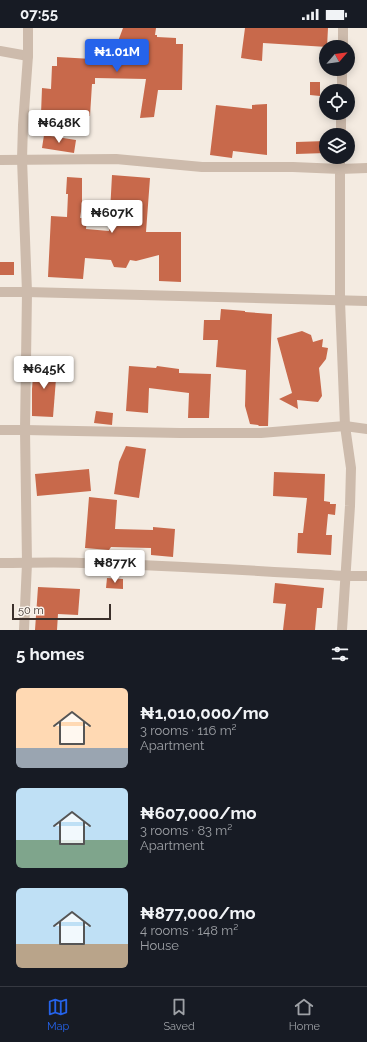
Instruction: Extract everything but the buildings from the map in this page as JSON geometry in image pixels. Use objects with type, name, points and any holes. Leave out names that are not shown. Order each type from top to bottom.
[{"type":"street","points":[[24,630],[28,563],[25,430],[27,292],[22,159],[28,56],[28,28]]},
{"type":"street","points":[[343,28],[343,40]]},
{"type":"street","points":[[0,51],[28,56]]},
{"type":"street","points":[[0,160],[116,159],[202,167],[367,168]]},
{"type":"street","points":[[340,164],[340,301],[345,426],[352,468],[342,630]]},
{"type":"street","points":[[0,292],[367,301]]},
{"type":"street","points":[[0,430],[254,433],[345,426],[367,429]]},
{"type":"street","points":[[0,563],[96,563],[367,576]]}]
